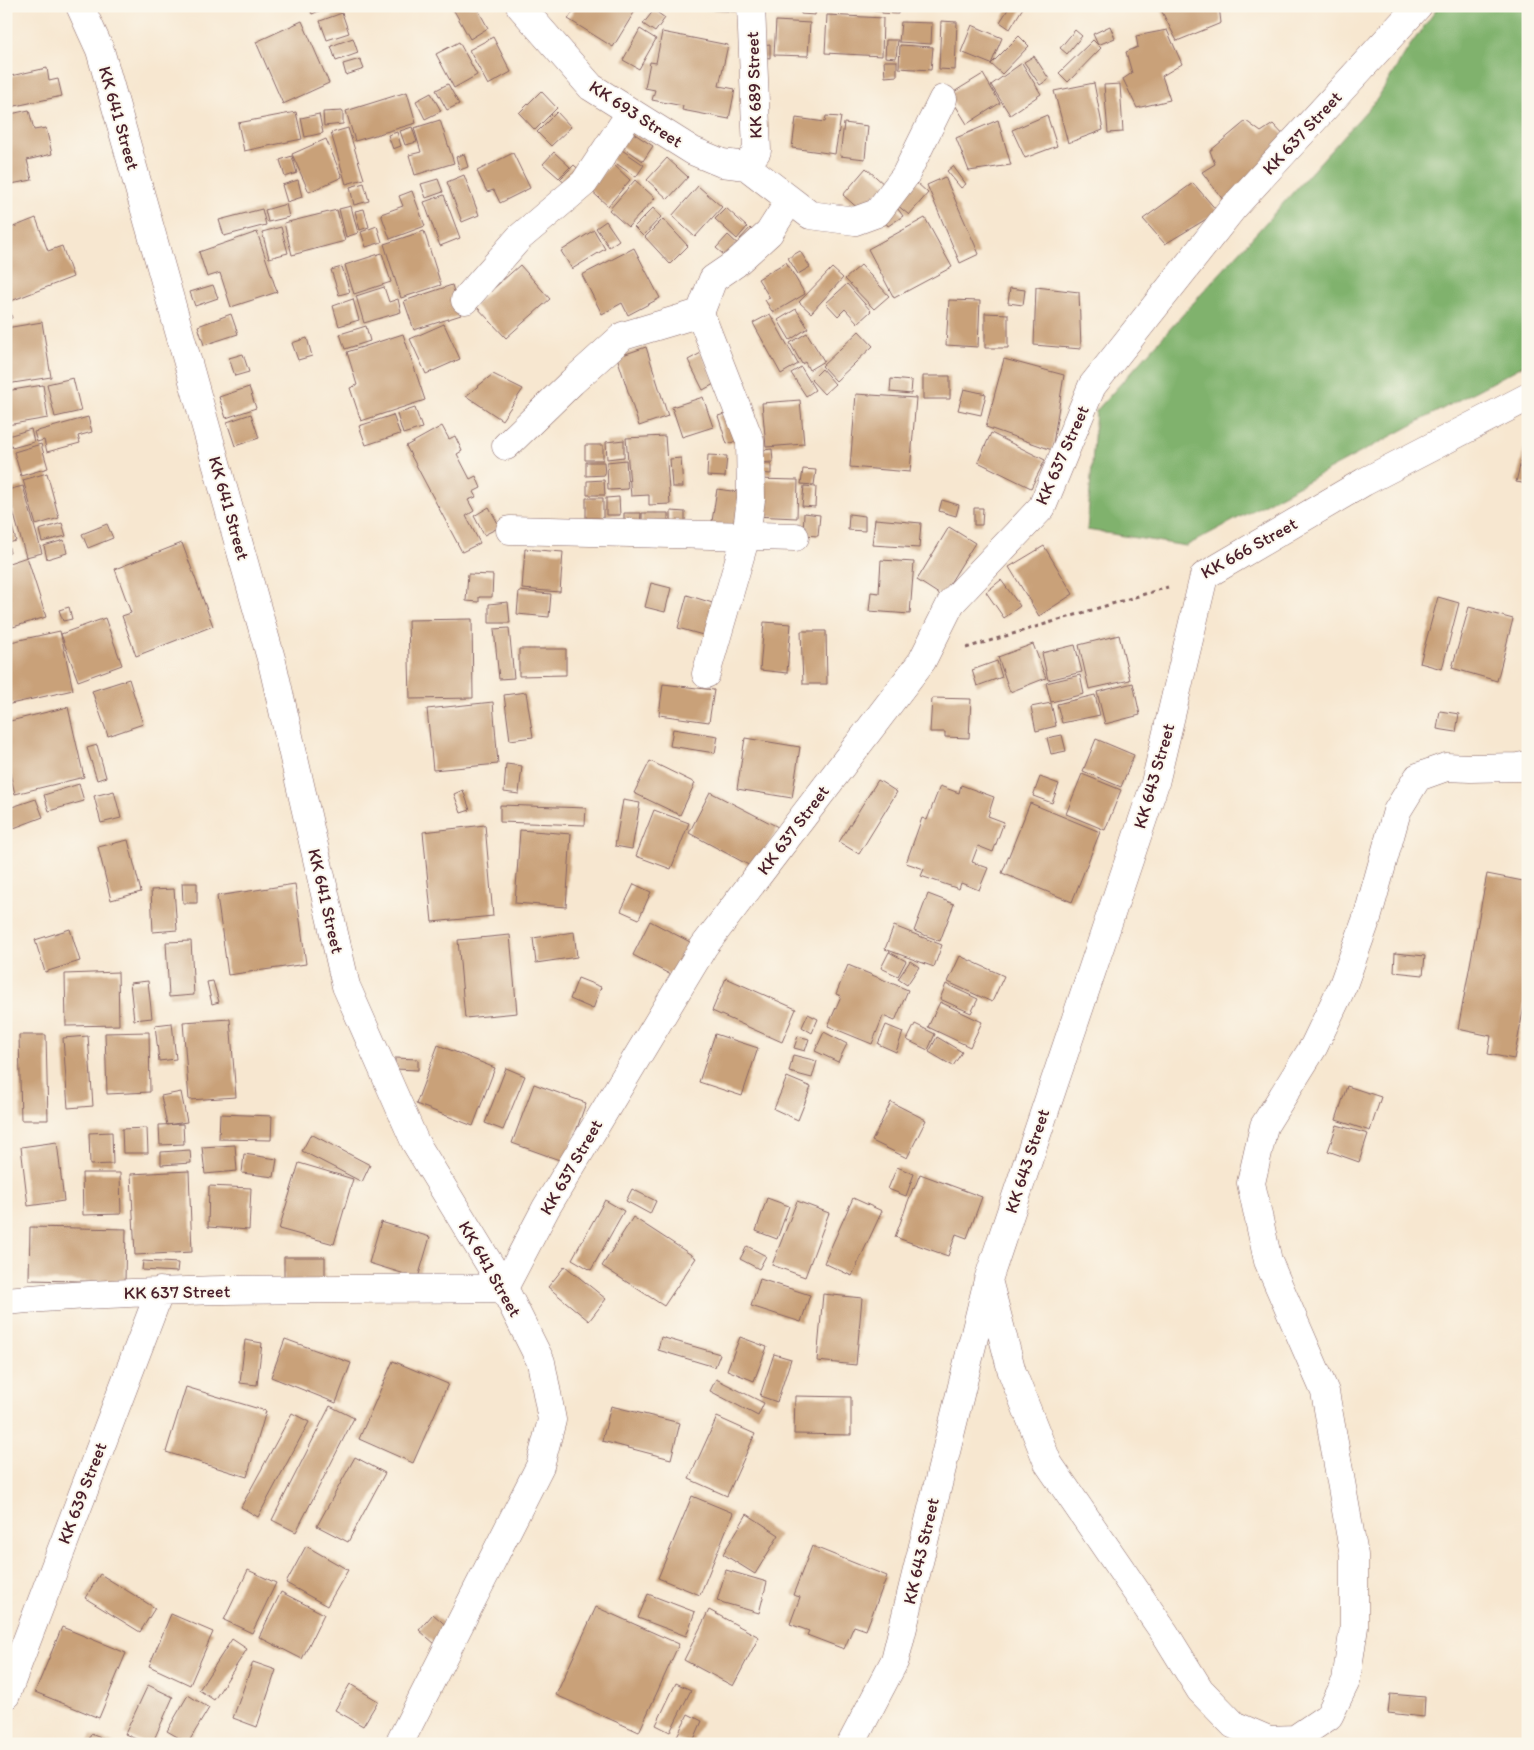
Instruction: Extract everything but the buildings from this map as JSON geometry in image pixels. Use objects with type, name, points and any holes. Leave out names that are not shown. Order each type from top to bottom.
[{"type":"street","name":"KK 641 Street","points":[[80,6],[100,50],[272,662],[346,986],[414,1142],[504,1288],[541,1362],[552,1420],[540,1466],[400,1744]]},
{"type":"street","name":"KK 693 Street","points":[[520,6],[591,88],[693,151],[734,164],[810,215],[855,221],[877,213],[905,176],[943,99]]},
{"type":"street","name":"KK 689 Street","points":[[734,164],[757,151],[751,6]]},
{"type":"street","name":"KK 637 Street","points":[[6,1301],[76,1294],[160,1291],[504,1288],[546,1208],[704,946],[922,661],[951,604],[1042,507],[1092,386],[1233,208],[1418,6]]},
{"type":"street","points":[[465,300],[519,238],[584,183],[631,112]]},
{"type":"street","points":[[706,674],[746,536],[751,499],[750,441],[700,313],[712,280],[735,264],[769,233],[790,200]]},
{"type":"street","points":[[506,446],[623,336],[700,313]]},
{"type":"street","name":"KK 666 Street","points":[[1204,576],[1364,482],[1528,397]]},
{"type":"street","points":[[510,530],[795,537]]},
{"type":"street","name":"KK 643 Street","points":[[851,1744],[895,1660],[988,1280],[1155,783],[1204,576]]},
{"type":"street","points":[[988,1280],[1012,1372],[1048,1463],[1166,1635],[1200,1690],[1234,1725],[1269,1740],[1295,1740],[1329,1716],[1346,1681],[1354,1627],[1354,1555],[1325,1392],[1268,1261],[1251,1183],[1264,1126],[1314,1046],[1343,985],[1368,915],[1397,811],[1418,777],[1446,767],[1518,767],[1528,765]]},
{"type":"street","name":"KK 639 Street","points":[[6,1695],[160,1291]]},
{"type":"path","name":"KK 666 Street","points":[[922,661],[1204,576]]},
{"type":"green space","points":[[1439,6],[1528,6],[1528,363],[1186,546],[1087,530],[1096,411],[1377,99],[1409,47]]}]
